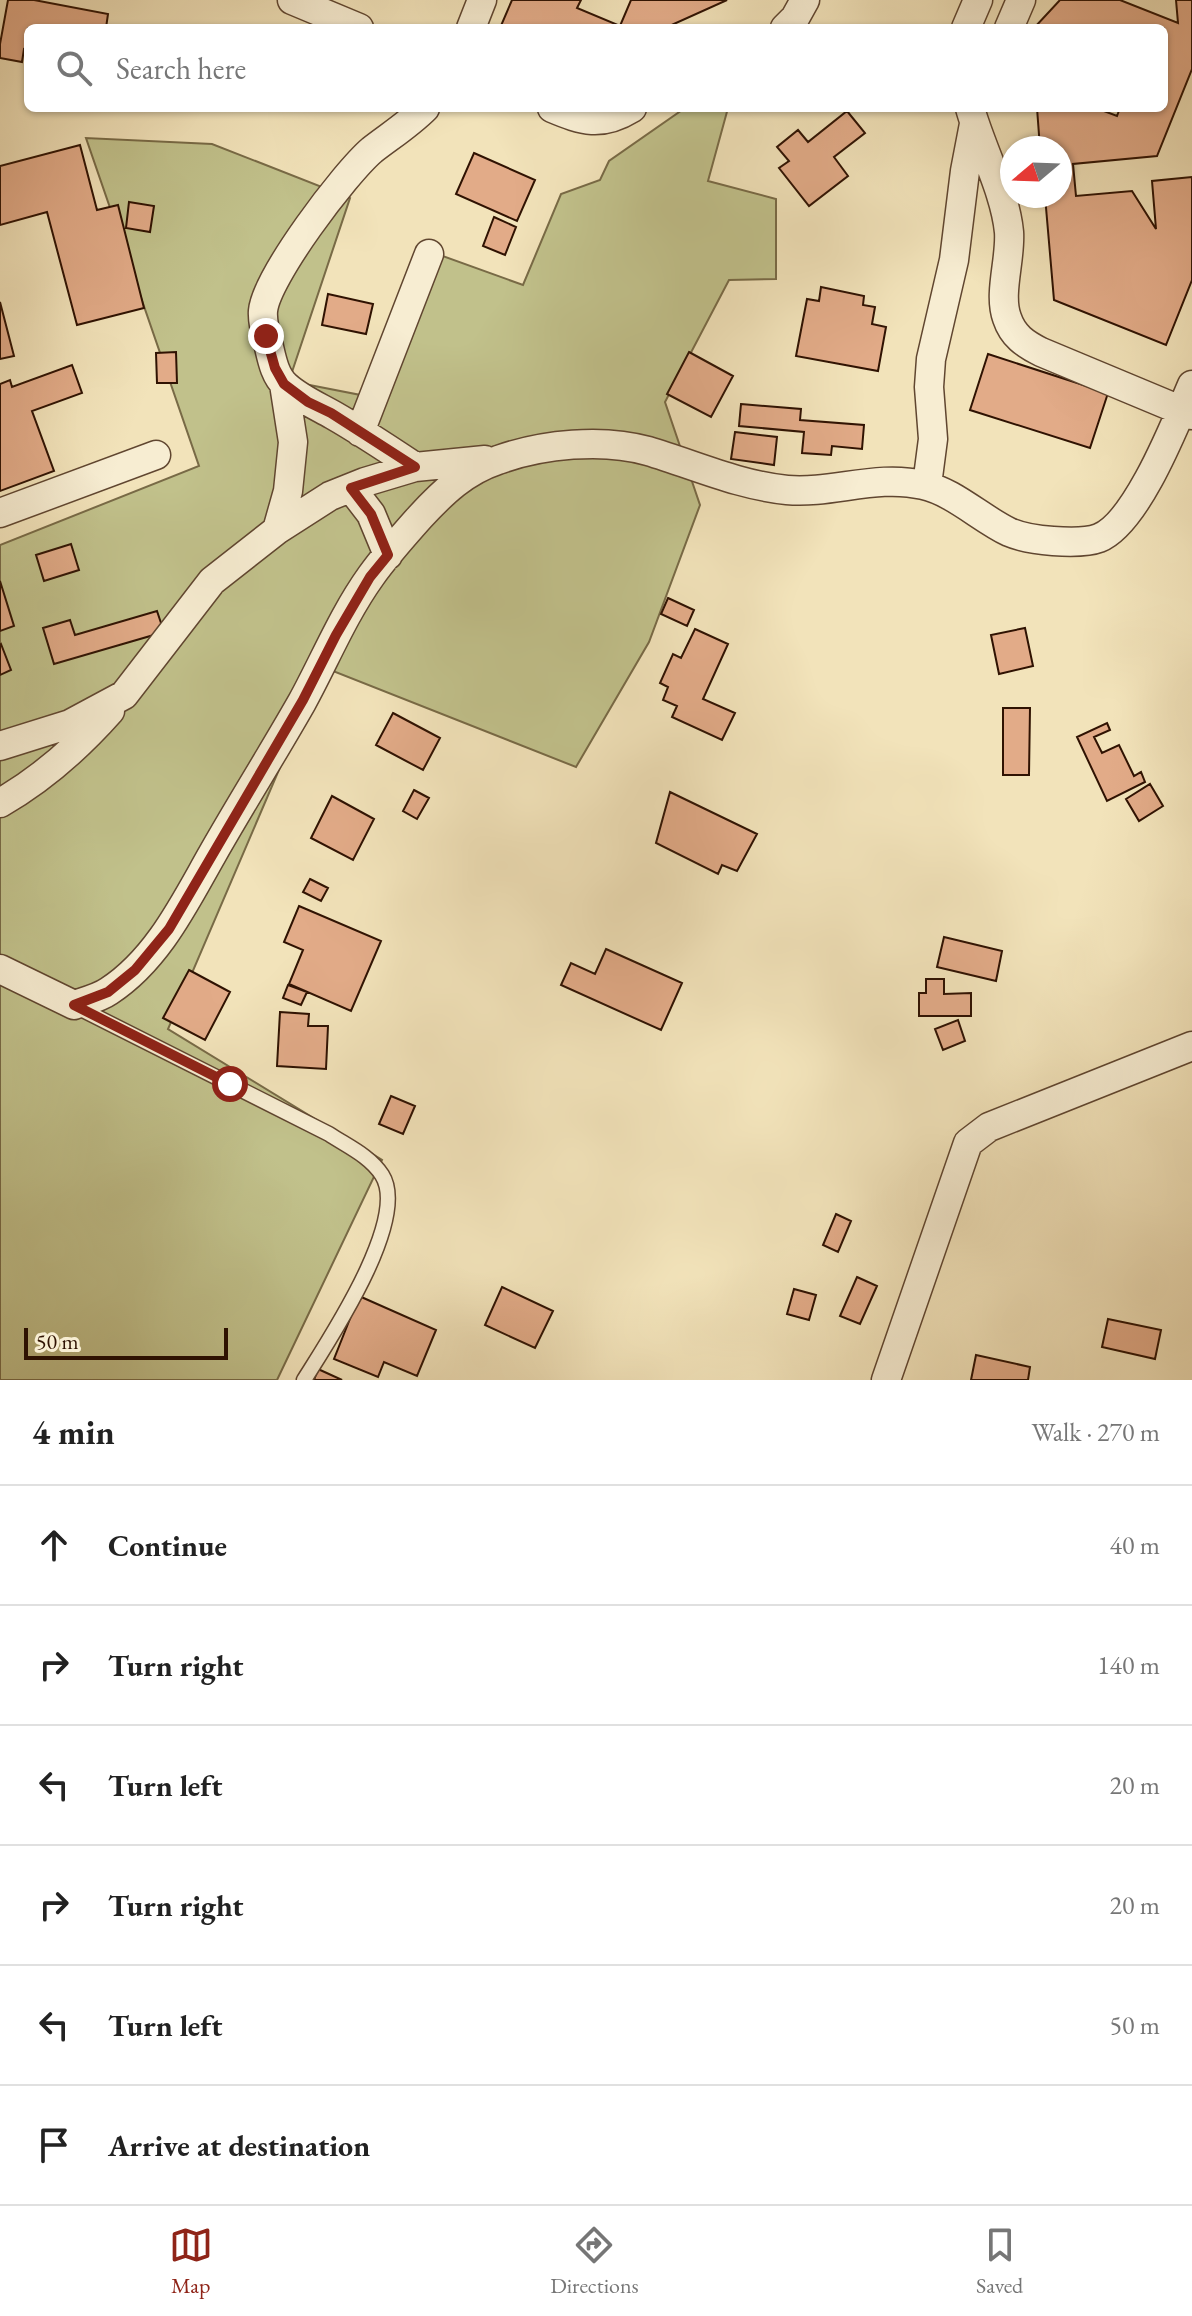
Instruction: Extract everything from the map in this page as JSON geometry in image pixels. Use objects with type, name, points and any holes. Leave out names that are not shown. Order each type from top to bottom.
[{"type":"street","points":[[292,0],[349,24]]},
{"type":"street","points":[[473,24],[482,0]]},
{"type":"street","points":[[789,24],[805,0]]},
{"type":"street","points":[[968,24],[978,0]]},
{"type":"street","points":[[1011,24],[1021,0]]},
{"type":"street","points":[[277,530],[288,491],[293,442],[284,384],[275,368],[266,336],[263,311],[269,288],[349,174],[371,151],[421,112]]},
{"type":"street","points":[[562,112],[594,121],[626,112]]},
{"type":"street","points":[[0,803],[21,791],[83,741],[124,695],[212,581],[277,530],[330,496],[415,467],[502,458],[586,444],[615,445],[646,450],[737,482],[789,490],[829,489],[872,482],[927,485],[1012,533],[1037,540],[1069,542],[1099,538],[1120,523],[1149,479],[1188,403],[1041,352],[1025,344],[1012,331],[1005,315],[1004,298],[1009,231],[974,113]]},
{"type":"street","points":[[927,485],[933,439],[929,387],[931,359],[954,260],[974,113]]},
{"type":"street","points":[[360,432],[429,254]]},
{"type":"street","points":[[284,384],[415,467]]},
{"type":"street","points":[[0,513],[156,455]]},
{"type":"street","points":[[0,969],[74,1005],[108,992],[135,970],[169,929],[303,700],[370,577],[443,491],[473,470],[502,458]]},
{"type":"street","points":[[351,488],[371,514],[388,555]]},
{"type":"street","points":[[0,746],[70,724],[124,695]]},
{"type":"street","points":[[886,1380],[968,1143],[989,1127],[1192,1046]]},
{"type":"lane","points":[[74,1005],[329,1134],[362,1154],[383,1176],[389,1190],[389,1205],[379,1242],[348,1308],[304,1380]]},
{"type":"green space","points":[[679,112],[727,112],[708,181],[776,199],[776,279],[729,280],[665,402],[700,505],[649,642],[576,767],[323,667],[168,1029],[382,1160],[277,1380],[0,1380],[0,545],[199,466],[86,138],[212,144],[350,198],[289,381],[366,396],[426,250],[523,285],[561,194],[600,180],[609,161]]},
{"type":"building","points":[[8,0],[34,0],[108,14],[107,24],[24,24],[22,62],[0,58]]},
{"type":"building","points":[[512,0],[581,0],[577,8],[615,24],[502,24]]},
{"type":"building","points":[[631,0],[727,0],[674,24],[621,24]]},
{"type":"building","points":[[1060,0],[1120,0],[1178,23],[1176,0],[1192,0],[1192,69],[1157,156],[1073,164],[1076,196],[1132,191],[1156,229],[1152,181],[1192,177],[1192,280],[1166,345],[1054,300],[1046,208],[1072,208],[1072,136],[1039,136],[1037,112],[1106,112],[1117,116],[1118,112],[1168,112],[1168,24],[1038,24]]},
{"type":"building","points":[[846,112],[865,133],[834,157],[848,176],[809,206],[779,168],[789,161],[777,147],[798,130],[808,142]]},
{"type":"building","points":[[80,145],[97,210],[118,205],[144,308],[77,325],[47,212],[0,225],[0,166]]},
{"type":"building","points":[[474,153],[535,180],[517,221],[456,194]]},
{"type":"building","points":[[129,202],[154,206],[150,232],[126,228]]},
{"type":"building","points":[[494,217],[516,227],[505,255],[483,246]]},
{"type":"building","points":[[821,287],[864,296],[863,305],[875,307],[872,324],[886,327],[878,371],[796,356],[807,299],[819,301]]},
{"type":"building","points":[[328,294],[373,304],[366,334],[322,325]]},
{"type":"building","points":[[0,302],[14,356],[0,359]]},
{"type":"building","points":[[176,352],[177,383],[157,383],[156,353]]},
{"type":"building","points":[[689,352],[733,376],[711,417],[667,394]]},
{"type":"building","points":[[988,354],[1108,393],[1090,448],[970,410]]},
{"type":"building","points":[[72,365],[82,393],[32,411],[54,471],[0,491],[0,384],[10,380],[12,387]]},
{"type":"building","points":[[741,404],[801,409],[800,420],[864,425],[862,449],[832,446],[831,455],[802,453],[804,432],[739,426]]},
{"type":"building","points":[[735,432],[777,437],[774,465],[731,459]]},
{"type":"building","points":[[71,544],[79,570],[44,581],[36,555]]},
{"type":"building","points":[[0,581],[14,626],[0,631]]},
{"type":"building","points":[[668,598],[694,610],[687,626],[661,614]]},
{"type":"building","points":[[157,611],[164,632],[54,664],[43,628],[70,620],[75,635]]},
{"type":"building","points":[[1025,628],[1033,666],[999,674],[991,635]]},
{"type":"building","points":[[695,629],[728,644],[703,699],[735,713],[722,740],[672,717],[677,706],[663,700],[668,687],[660,683],[673,654],[681,658]]},
{"type":"building","points":[[0,645],[11,670],[0,675]]},
{"type":"building","points":[[1003,708],[1030,708],[1029,775],[1003,775]]},
{"type":"building","points":[[393,713],[440,738],[423,770],[376,745]]},
{"type":"building","points":[[1107,723],[1110,730],[1094,737],[1102,753],[1119,745],[1134,776],[1141,772],[1145,782],[1107,801],[1077,737]]},
{"type":"building","points":[[1150,784],[1163,806],[1139,821],[1126,799]]},
{"type":"building","points":[[414,790],[429,798],[417,819],[403,811]]},
{"type":"building","points":[[670,792],[757,834],[737,871],[722,865],[718,874],[656,843]]},
{"type":"building","points":[[332,796],[374,819],[353,860],[311,838]]},
{"type":"building","points":[[310,879],[328,888],[321,901],[303,892]]},
{"type":"building","points":[[299,906],[381,941],[351,1011],[289,984],[303,950],[284,942]]},
{"type":"building","points":[[944,937],[1002,951],[996,981],[937,967]]},
{"type":"building","points":[[606,949],[682,983],[661,1030],[561,985],[571,963],[595,974]]},
{"type":"building","points":[[189,970],[230,992],[205,1040],[163,1018]]},
{"type":"building","points":[[926,979],[944,979],[944,994],[971,993],[971,1016],[919,1016],[919,993],[926,993]]},
{"type":"building","points":[[288,985],[307,992],[301,1005],[283,998]]},
{"type":"building","points":[[280,1012],[309,1014],[308,1026],[328,1026],[326,1069],[277,1066]]},
{"type":"building","points":[[958,1020],[965,1041],[943,1050],[935,1029]]},
{"type":"building","points":[[391,1096],[415,1106],[403,1134],[379,1124]]},
{"type":"building","points":[[836,1214],[851,1221],[838,1252],[823,1245]]},
{"type":"building","points":[[857,1277],[877,1286],[860,1324],[840,1316]]},
{"type":"building","points":[[502,1287],[553,1311],[535,1348],[485,1325]]},
{"type":"building","points":[[794,1289],[816,1295],[809,1320],[787,1314]]},
{"type":"building","points":[[359,1296],[436,1330],[417,1376],[384,1362],[378,1377],[334,1359]]},
{"type":"building","points":[[1108,1319],[1161,1330],[1155,1359],[1102,1347]]},
{"type":"building","points":[[976,1355],[1030,1367],[1028,1380],[971,1380]]},
{"type":"building","points":[[318,1369],[342,1380],[314,1380]]},
{"type":"route","points":[[230,1084],[74,1005],[108,992],[135,970],[169,929],[303,700],[336,635],[370,577],[388,555],[371,514],[351,488],[415,467],[284,384],[275,368],[266,336]]}]
